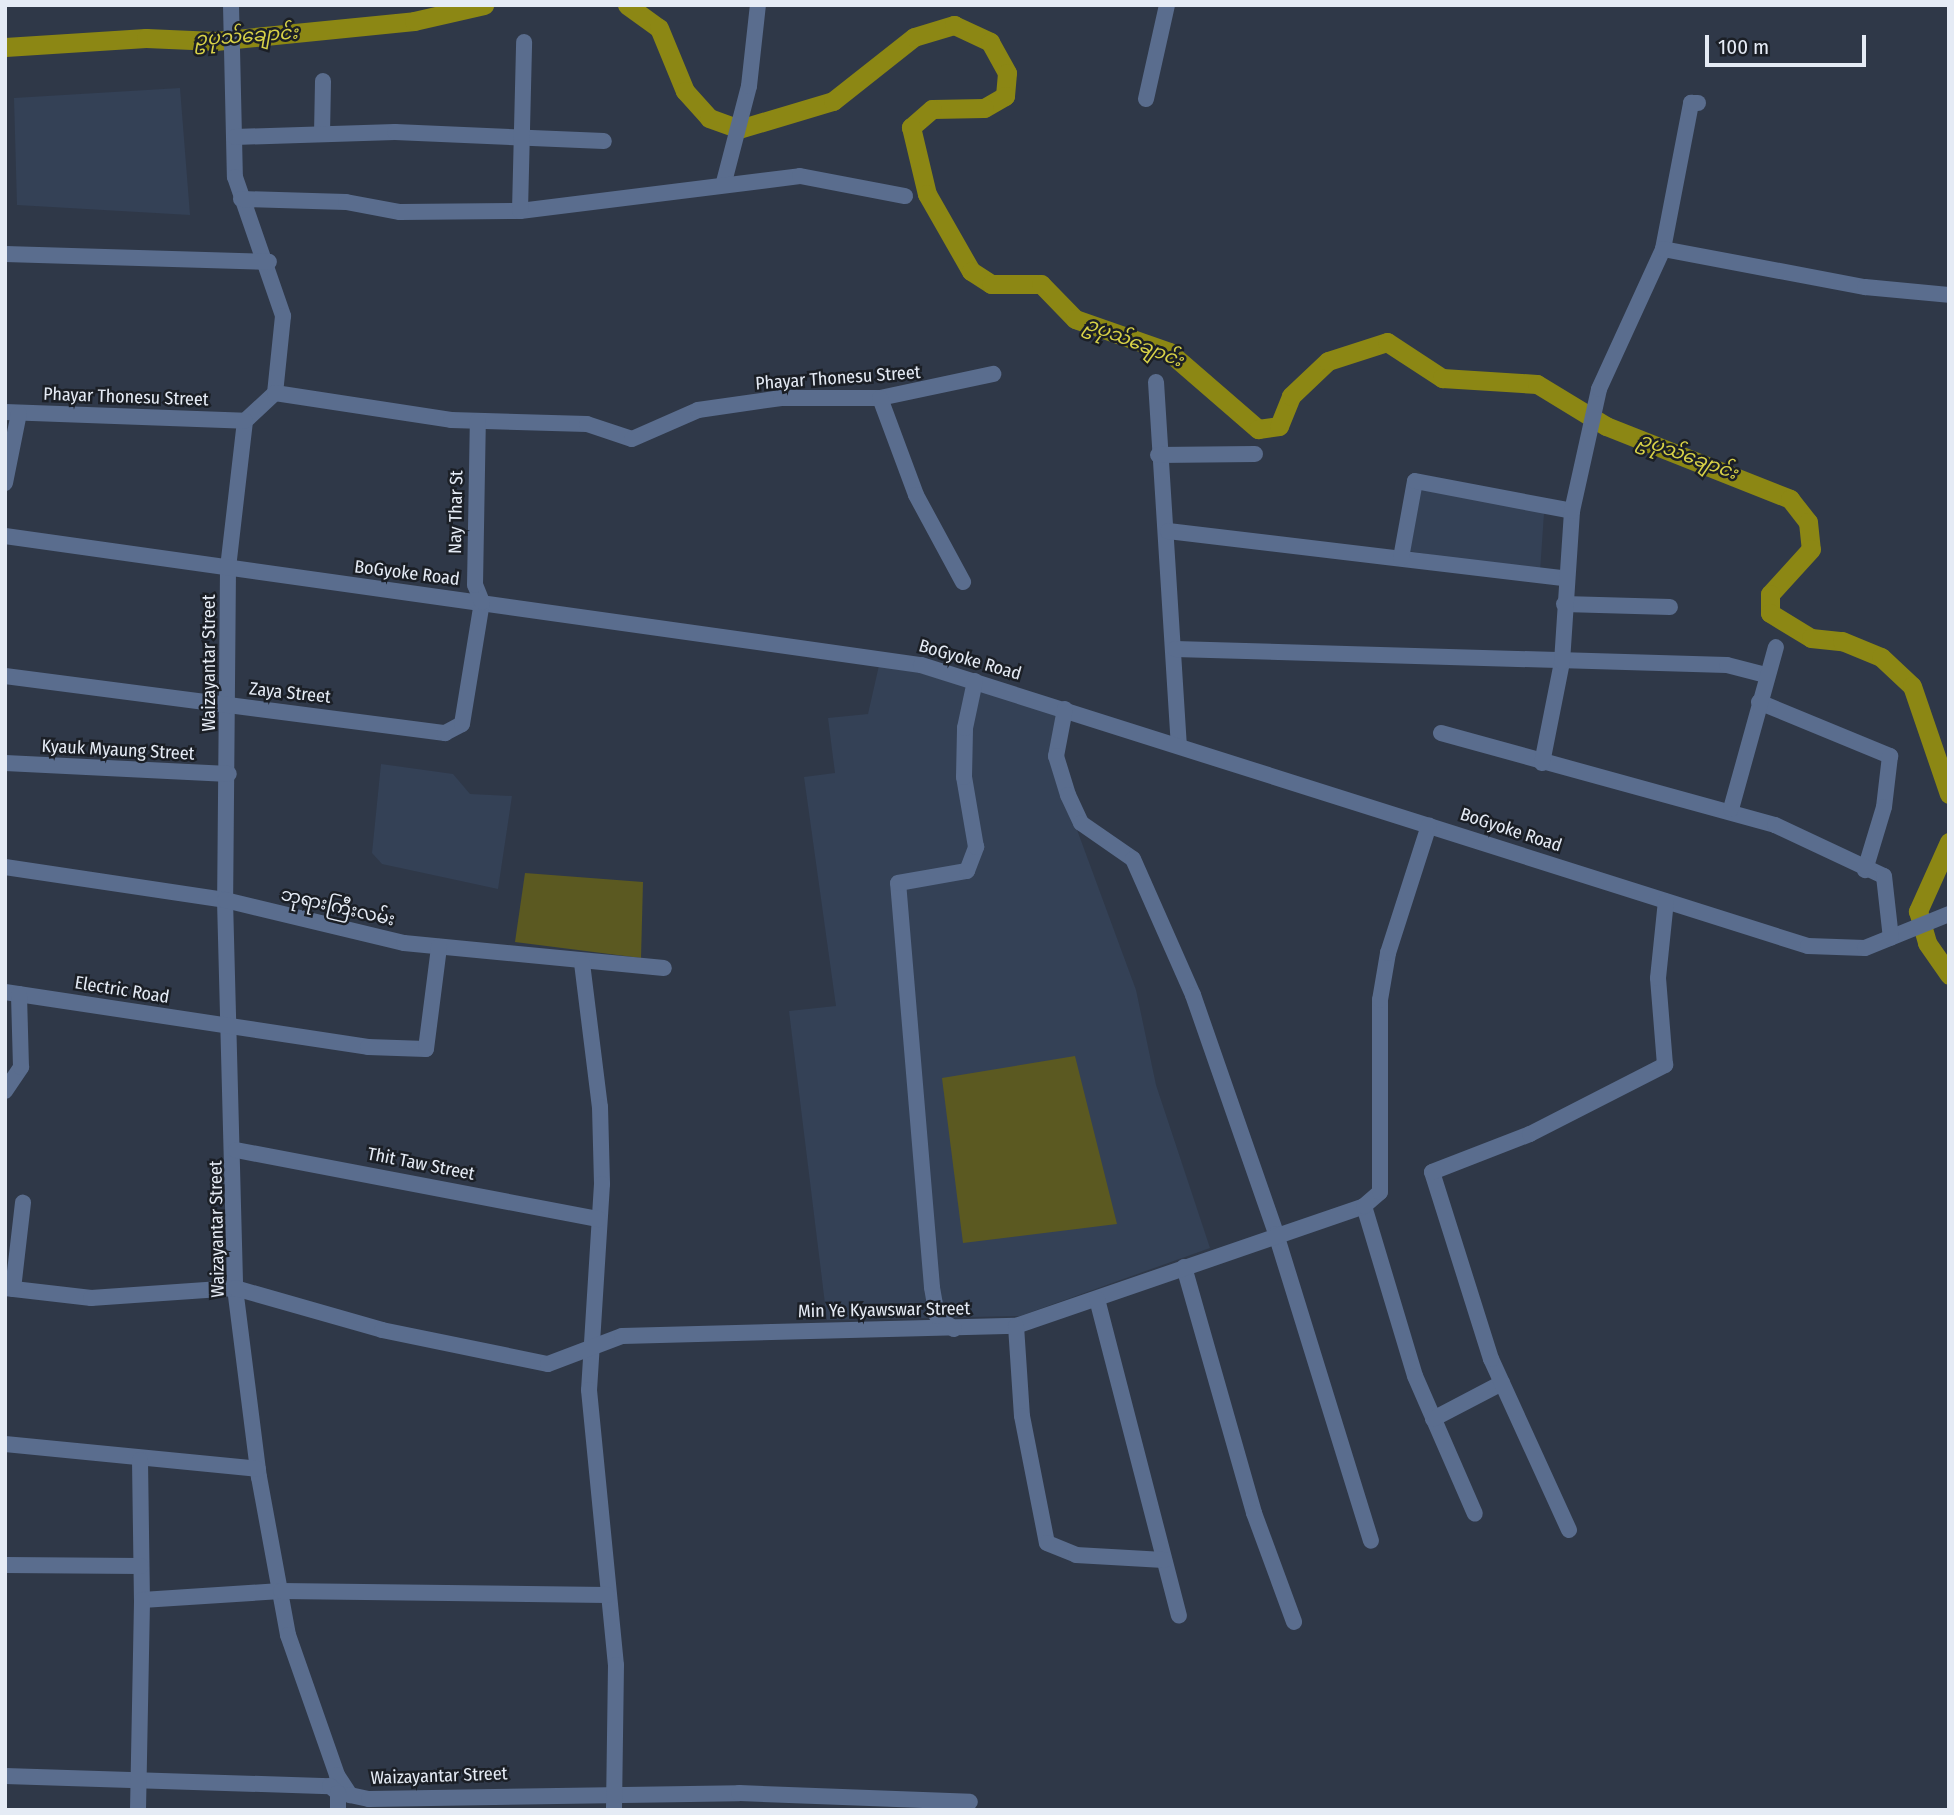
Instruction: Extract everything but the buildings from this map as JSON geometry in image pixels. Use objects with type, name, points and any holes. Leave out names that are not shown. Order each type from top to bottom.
[{"type":"street","points":[[724,182],[741,116],[758,5]]},
{"type":"street","points":[[1146,99],[1167,5]]},
{"type":"street","points":[[231,7],[229,50],[241,199],[269,262],[283,316],[275,393],[245,421]]},
{"type":"street","points":[[520,211],[524,42]]},
{"type":"street","points":[[322,134],[323,81]]},
{"type":"street","points":[[1542,762],[1562,662],[1565,578],[1572,511],[1599,389],[1663,249],[1691,103],[1698,103]]},
{"type":"street","points":[[234,137],[322,134],[604,141]]},
{"type":"street","points":[[241,199],[346,202],[400,212],[520,211],[724,182],[800,176],[905,196]]},
{"type":"street","points":[[1663,249],[1865,287],[1949,295]]},
{"type":"street","points":[[5,254],[269,262]]},
{"type":"street","name":"Phayar Thonesu Street","points":[[275,393],[478,421],[587,424],[632,439],[698,410],[781,398],[880,398],[993,374]]},
{"type":"street","points":[[1156,382],[1158,455],[1168,531],[1179,746]]},
{"type":"street","points":[[880,398],[916,495],[963,582]]},
{"type":"street","points":[[5,483],[12,412]]},
{"type":"street","name":"Phayar Thonesu Street","points":[[12,412],[245,421]]},
{"type":"street","name":"Waizayantar Street","points":[[245,421],[228,569],[229,774],[225,900],[233,1026],[235,1288],[258,1469],[281,1591],[304,1684],[351,1795],[476,1801],[615,1793],[970,1802]]},
{"type":"street","name":"Nay Thar St","points":[[478,421],[475,585],[482,602]]},
{"type":"street","points":[[1158,455],[1255,454]]},
{"type":"street","points":[[1401,558],[1415,481],[1572,511]]},
{"type":"street","points":[[1168,531],[1565,578]]},
{"type":"street","name":"BoGyoke Road","points":[[5,536],[228,569],[867,653],[975,681],[1666,901],[1831,950],[1891,938],[1943,914]]},
{"type":"street","name":"Zaya Street","points":[[5,676],[444,733],[462,724],[482,602]]},
{"type":"street","points":[[1564,604],[1670,607]]},
{"type":"street","points":[[1731,809],[1766,675],[1776,647]]},
{"type":"street","points":[[1175,649],[1727,665],[1766,675]]},
{"type":"street","points":[[954,1329],[937,1316],[932,1287],[898,883],[967,871],[976,847],[964,777],[965,728],[975,681]]},
{"type":"street","points":[[1759,702],[1890,756],[1884,807],[1865,870]]},
{"type":"street","points":[[1065,709],[1056,756],[1068,795],[1081,823],[1133,859],[1153,897],[1276,1234],[1371,1541]]},
{"type":"street","points":[[1441,733],[1668,800],[1731,809],[1865,870],[1884,876],[1891,938]]},
{"type":"street","name":"Kyauk Myaung Street","points":[[5,763],[229,774]]},
{"type":"street","points":[[1429,825],[1388,953],[1380,1000],[1380,1192],[1364,1206],[1433,1419],[1475,1514]]},
{"type":"street","name":"ဘုရားကြီးလမ်း","points":[[5,867],[225,900],[439,947],[582,963],[664,968]]},
{"type":"street","points":[[1569,1530],[1502,1383],[1432,1172],[1530,1134],[1665,1065],[1658,978],[1666,901]]},
{"type":"street","name":"Electric Road","points":[[12,993],[368,1047],[426,1049],[439,947]]},
{"type":"street","points":[[582,963],[600,1107],[599,1219],[590,1346],[607,1595],[616,1665],[614,1810]]},
{"type":"street","points":[[5,1091],[21,1067],[12,993]]},
{"type":"street","name":"Thit Taw Street","points":[[236,1150],[599,1219]]},
{"type":"street","points":[[9,1289],[23,1203]]},
{"type":"street","name":"Min Ye Kyawswar Street","points":[[9,1289],[91,1298],[235,1288],[382,1330],[548,1364],[590,1346],[671,1334],[1016,1326],[1276,1234],[1364,1206]]},
{"type":"street","points":[[1184,1267],[1254,1513],[1294,1622]]},
{"type":"street","points":[[1097,1299],[1179,1616]]},
{"type":"street","points":[[1016,1326],[1022,1416],[1047,1543],[1076,1555],[1164,1560]]},
{"type":"street","points":[[1433,1419],[1502,1383]]},
{"type":"street","points":[[5,1444],[141,1460],[258,1469]]},
{"type":"street","points":[[138,1810],[142,1600],[141,1460]]},
{"type":"street","points":[[5,1565],[141,1566]]},
{"type":"street","points":[[142,1600],[281,1591],[607,1595]]},
{"type":"street","points":[[5,1776],[330,1786],[338,1793],[338,1810]]},
{"type":"shaded area","points":[[180,88],[190,215],[17,205],[14,98]]},
{"type":"shaded area","points":[[1417,486],[1544,513],[1540,572],[1408,551]]},
{"type":"shaded area","points":[[880,661],[1057,714],[1076,827],[1136,990],[1156,1085],[1210,1248],[1020,1316],[827,1320],[789,1011],[836,1006],[804,777],[835,773],[828,718],[868,714]]},
{"type":"shaded area","points":[[381,764],[453,774],[470,794],[512,796],[498,889],[382,864],[372,853]]},
{"type":"shaded area","points":[[525,873],[643,882],[641,958],[515,942]]},
{"type":"shaded area","points":[[1075,1056],[1117,1224],[963,1243],[942,1078]]},
{"type":"waterway","name":"ဥပုသ်ချောင်း","points":[[5,47],[146,38],[215,41],[414,21],[484,5]]},
{"type":"waterway","name":"ဥပုသ်ချောင်း","points":[[627,5],[659,28],[685,91],[709,118],[739,129],[833,101],[914,37],[954,25],[990,42],[1007,73],[1005,96],[984,108],[932,109],[911,127],[927,194],[971,271],[991,284],[1041,284],[1075,319],[1169,352],[1258,429],[1279,426],[1291,396],[1328,361],[1387,342],[1442,378],[1537,384],[1606,426],[1790,499],[1808,522],[1811,549],[1770,594],[1770,613],[1811,638],[1842,641],[1881,657],[1912,686],[1949,794]]},
{"type":"waterway","name":"ဥပုသ်ချောင်း","points":[[1949,842],[1918,911],[1927,943],[1949,975]]}]
